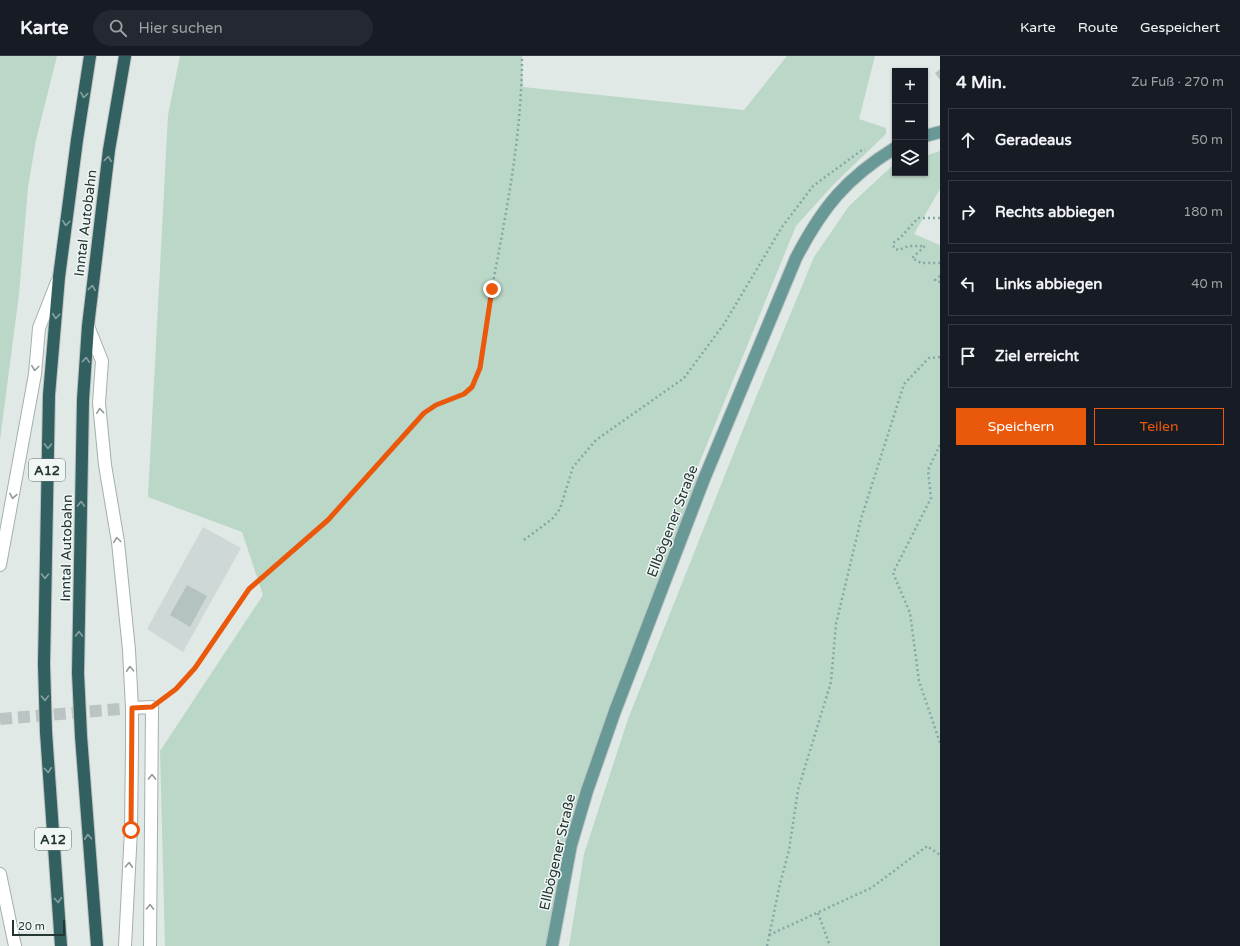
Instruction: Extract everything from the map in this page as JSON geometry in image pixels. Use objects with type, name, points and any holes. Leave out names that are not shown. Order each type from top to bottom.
[{"type":"highway","name":"Inntal Autobahn","points":[[61,946],[46,732],[44,664],[49,395],[59,277],[77,140],[90,56]]},
{"type":"highway","name":"Inntal Autobahn","points":[[97,946],[81,736],[78,673],[83,400],[88,326],[109,150],[125,56]]},
{"type":"main road","points":[[928,135],[940,132]]},
{"type":"main road","name":"Ellbögener Straße","points":[[552,946],[571,845],[587,791],[612,718],[704,479],[796,258],[812,228],[836,196],[857,175],[890,151]]},
{"type":"lane","points":[[0,565],[35,374],[40,328],[59,277]]},
{"type":"lane","points":[[88,326],[102,361],[99,403],[105,465],[118,550],[129,650],[132,708],[131,830],[126,946]]},
{"type":"lane","points":[[132,708],[152,707],[150,946]]},
{"type":"lane","points":[[0,874],[15,946]]},
{"type":"path","points":[[152,707],[176,689],[195,668],[249,589],[328,520],[424,413],[436,405],[464,394],[472,387],[480,368],[516,146],[521,102],[522,56]]},
{"type":"path","points":[[524,540],[552,519],[560,509],[573,467],[596,440],[684,378],[724,324],[782,227],[813,186],[862,150],[890,151]]},
{"type":"path","points":[[940,218],[918,218],[893,243],[894,248],[898,250],[908,246],[925,246],[912,258],[921,263],[940,263]]},
{"type":"path","points":[[940,276],[935,280],[940,282]]},
{"type":"path","points":[[767,946],[779,888],[790,850],[798,790],[831,682],[836,624],[861,519],[904,384],[929,358],[940,358]]},
{"type":"path","points":[[940,445],[928,470],[931,498],[893,573],[910,613],[919,681],[940,743]]},
{"type":"path","points":[[769,935],[871,888],[927,846],[940,855]]},
{"type":"path","points":[[818,913],[830,946]]},
{"type":"shaded area","points":[[203,527],[241,548],[183,652],[147,629]]},
{"type":"green space","points":[[0,56],[57,56],[36,140],[28,187],[19,294],[0,440]]},
{"type":"green space","points":[[180,56],[522,56],[523,87],[744,110],[787,56],[875,56],[859,119],[886,128],[886,134],[834,184],[796,226],[694,476],[704,479],[587,791],[552,946],[165,946],[160,751],[263,595],[242,532],[148,497],[168,115]]},
{"type":"green space","points":[[940,151],[940,189],[914,234],[940,245],[940,946],[569,946],[584,854],[628,719],[752,407],[814,257],[849,206],[892,166],[892,176],[928,176],[928,155]]},
{"type":"building","points":[[940,69],[940,80],[935,73]]},
{"type":"building","points":[[187,585],[207,596],[190,627],[170,615]]},
{"type":"tunnel","points":[[0,719],[132,708]]},
{"type":"route","points":[[131,830],[132,708],[152,707],[176,689],[195,668],[249,589],[328,520],[424,413],[444,401],[464,394],[472,387],[480,368],[492,289]]}]
